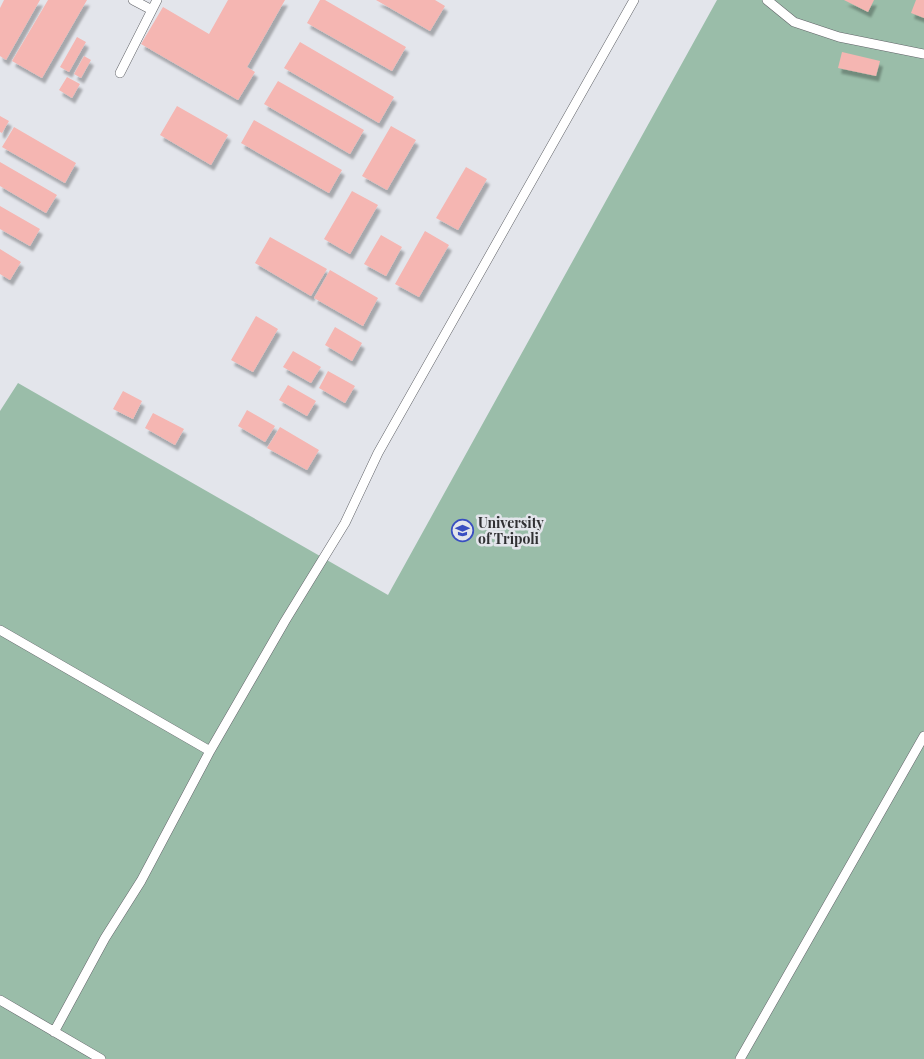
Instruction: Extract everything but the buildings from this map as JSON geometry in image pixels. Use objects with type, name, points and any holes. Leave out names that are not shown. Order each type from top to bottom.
[{"type":"lane","points":[[133,0],[152,10]]},
{"type":"lane","points":[[120,73],[157,0]]},
{"type":"lane","points":[[54,1032],[106,938],[141,882],[210,751],[285,621],[345,523],[378,454],[634,0]]},
{"type":"lane","points":[[767,0],[794,22],[839,37],[924,54]]},
{"type":"lane","points":[[0,630],[210,751]]},
{"type":"lane","points":[[740,1059],[924,736]]},
{"type":"lane","points":[[0,1000],[101,1059]]},
{"type":"green space","name":"University of Tripoli","points":[[717,0],[924,0],[924,1059],[0,1059],[0,411],[18,383],[388,595]]},
{"type":"place","name":"University of Tripoli","points":[[462,530]]}]
